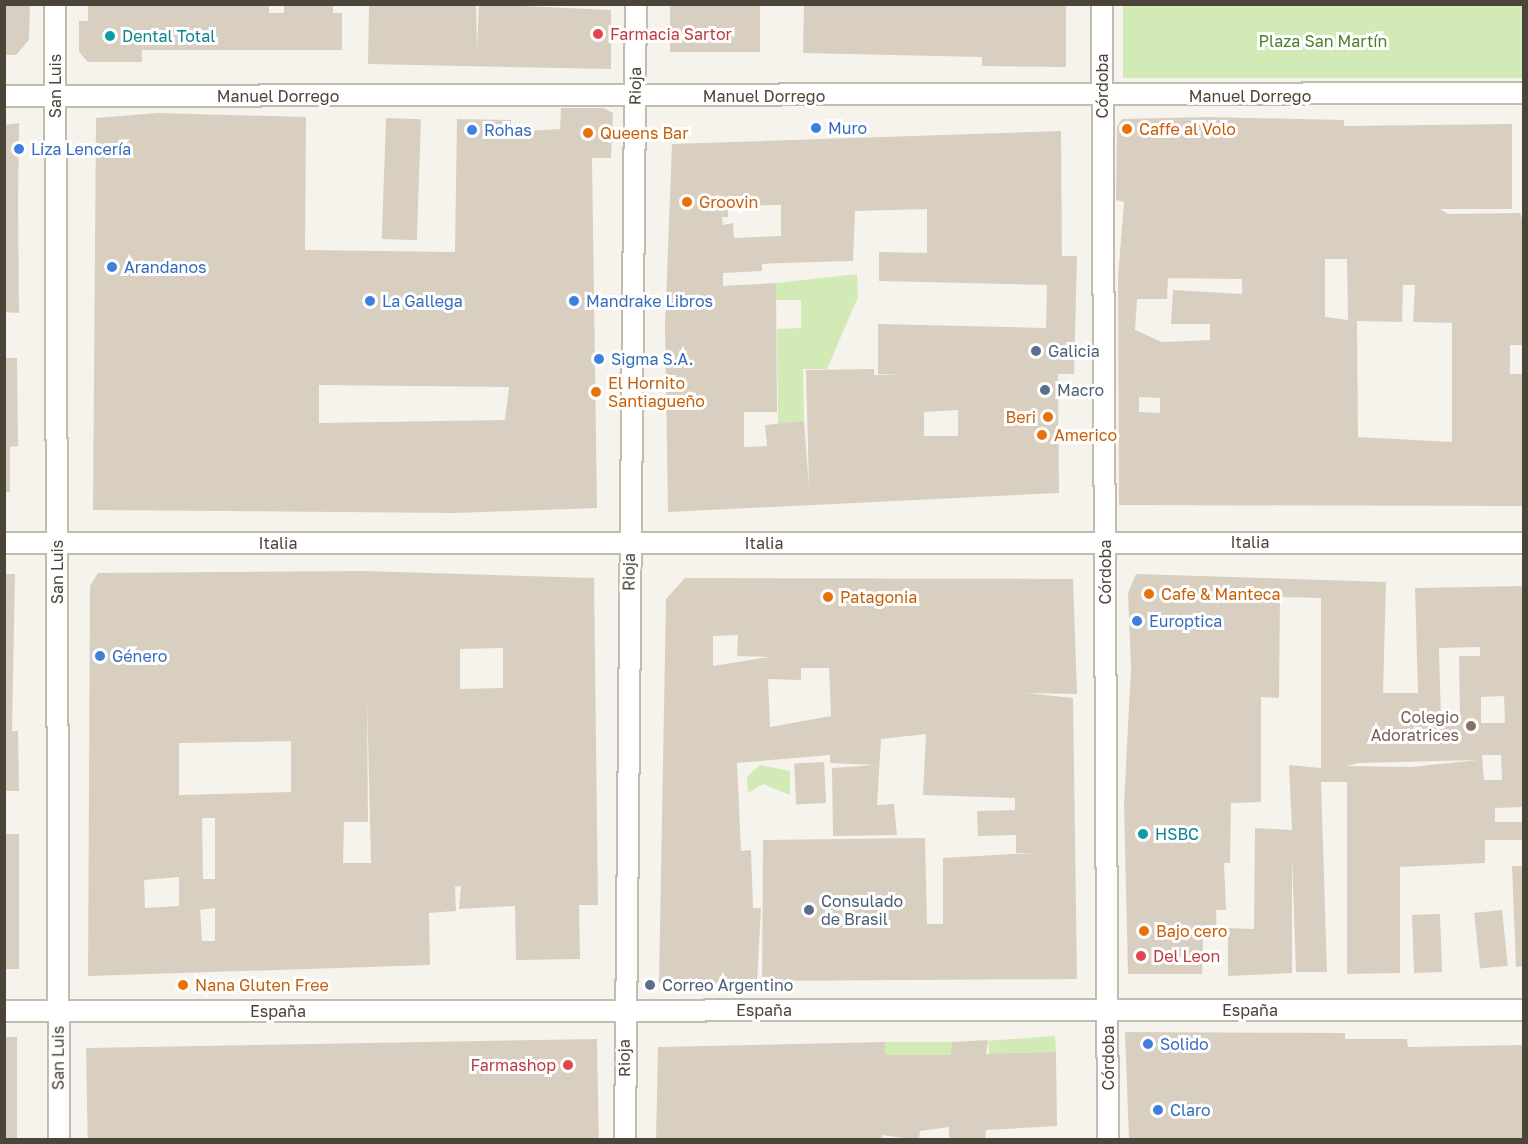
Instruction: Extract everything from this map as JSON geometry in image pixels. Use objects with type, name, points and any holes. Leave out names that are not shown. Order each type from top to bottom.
[{"type":"street","name":"San Luis","points":[[55,4],[59,1140]]},
{"type":"street","name":"Rioja","points":[[625,1140],[623,1011],[636,4]]},
{"type":"street","name":"Córdoba","points":[[1102,4],[1108,1140]]},
{"type":"street","name":"Manuel Dorrego","points":[[4,96],[634,97],[1524,93]]},
{"type":"street","name":"Italia","points":[[4,543],[1524,543]]},
{"type":"street","name":"España","points":[[4,1011],[1524,1010]]},
{"type":"green space","name":"Plaza San Martín","points":[[1123,5],[1523,5],[1523,78],[1123,78]]},
{"type":"green space","points":[[857,274],[858,297],[827,369],[803,369],[804,421],[778,424],[777,329],[801,328],[801,300],[776,300],[776,283]]},
{"type":"green space","points":[[760,765],[790,771],[790,795],[763,784],[748,793],[747,777]]},
{"type":"green space","points":[[1055,1036],[1056,1052],[989,1057],[988,1041]]},
{"type":"green space","points":[[885,1042],[952,1042],[952,1055],[885,1055]]},
{"type":"building","points":[[4,4],[30,4],[29,40],[16,55],[4,55]]},
{"type":"building","points":[[88,4],[269,4],[269,13],[284,13],[284,4],[333,4],[333,13],[342,13],[342,50],[142,50],[142,62],[88,62],[79,52],[79,21],[88,21]]},
{"type":"building","points":[[369,4],[476,4],[477,50],[479,4],[611,10],[611,69],[368,64]]},
{"type":"building","points":[[670,4],[760,4],[760,52],[670,52]]},
{"type":"building","points":[[804,4],[1066,4],[1066,67],[982,66],[982,57],[803,53]]},
{"type":"building","points":[[561,108],[603,108],[613,113],[611,158],[592,158],[597,508],[455,513],[93,510],[96,118],[158,113],[306,117],[305,250],[455,252],[457,119],[511,120],[511,132],[560,129]],"holes":[[[319,385],[509,387],[505,420],[319,423]]]},
{"type":"building","points":[[1208,117],[1344,120],[1344,126],[1512,124],[1512,209],[1440,209],[1448,214],[1520,213],[1524,224],[1524,345],[1510,345],[1510,374],[1524,374],[1524,506],[1119,505],[1118,277],[1124,202],[1116,200],[1117,127],[1122,119]],"holes":[[[1325,259],[1347,259],[1348,320],[1325,317]],[[1168,278],[1242,279],[1242,294],[1173,290],[1171,324],[1210,324],[1210,340],[1162,342],[1135,330],[1137,299],[1167,299]],[[1403,285],[1415,285],[1413,322],[1452,323],[1452,442],[1358,437],[1357,321],[1402,322]],[[1139,397],[1160,398],[1160,413],[1139,412]]]},
{"type":"building","points":[[386,118],[421,119],[417,240],[382,239]]},
{"type":"building","points":[[19,123],[19,313],[4,312],[4,125]]},
{"type":"building","points":[[1061,131],[1062,256],[1077,256],[1074,374],[1058,374],[1059,493],[668,512],[665,327],[672,144]],"holes":[[[728,191],[729,206],[781,205],[781,236],[734,238],[733,223],[723,225],[722,217],[728,217]],[[927,209],[927,253],[879,252],[879,281],[1047,285],[1046,328],[878,324],[878,374],[902,375],[874,375],[874,369],[806,370],[809,487],[804,421],[765,425],[767,446],[744,447],[744,412],[777,412],[776,283],[723,286],[723,273],[762,271],[762,264],[853,261],[855,211]],[[958,410],[958,436],[924,436],[924,412]]]},
{"type":"building","points":[[4,358],[17,358],[18,446],[10,447],[10,492],[4,492]]},
{"type":"building","points":[[364,571],[594,578],[598,905],[579,905],[580,959],[516,960],[515,906],[459,909],[461,886],[455,887],[456,911],[429,913],[430,965],[88,976],[90,586],[98,573]],"holes":[[[503,648],[503,688],[460,689],[460,649]],[[367,697],[371,863],[343,863],[344,822],[368,822]],[[291,741],[291,792],[179,795],[179,743]],[[202,818],[215,818],[215,879],[203,879]],[[179,877],[179,906],[145,908],[144,880]],[[215,908],[215,941],[202,941],[200,910]]]},
{"type":"building","points":[[4,574],[15,574],[12,731],[18,731],[19,791],[4,791]]},
{"type":"building","points":[[1136,574],[1386,582],[1383,693],[1418,693],[1415,588],[1524,586],[1524,807],[1495,808],[1495,822],[1524,822],[1524,840],[1485,840],[1485,863],[1400,867],[1400,973],[1347,974],[1347,782],[1321,782],[1327,972],[1296,972],[1292,857],[1292,973],[1228,976],[1228,928],[1254,929],[1255,828],[1292,830],[1289,765],[1321,768],[1321,598],[1280,597],[1279,698],[1261,697],[1261,802],[1231,803],[1230,863],[1224,863],[1226,910],[1216,910],[1217,937],[1203,938],[1202,974],[1128,974],[1124,804],[1131,667],[1128,593]],"holes":[[[1480,647],[1480,656],[1459,656],[1460,720],[1441,721],[1439,648]],[[1504,696],[1505,723],[1481,723],[1481,697]],[[1482,755],[1501,755],[1502,780],[1484,780]],[[1478,760],[1411,767],[1347,766],[1358,763]]]},
{"type":"building","points":[[685,578],[1073,579],[1077,694],[1026,693],[1073,698],[1077,979],[762,981],[763,840],[925,838],[927,924],[943,924],[943,858],[1033,853],[1016,853],[1016,835],[978,836],[977,811],[1015,810],[1015,798],[923,795],[926,734],[881,739],[877,805],[894,804],[897,835],[833,836],[832,768],[876,765],[830,763],[830,755],[737,763],[741,851],[751,850],[753,908],[761,908],[757,983],[659,983],[666,599]],"holes":[[[738,635],[737,656],[769,657],[713,666],[713,636]],[[801,668],[829,668],[831,716],[770,727],[768,679],[801,680]]]},
{"type":"building","points":[[824,762],[826,803],[796,805],[794,764]]},
{"type":"building","points":[[4,834],[19,834],[19,969],[4,969]]},
{"type":"building","points":[[1512,866],[1524,866],[1524,966],[1516,967]]},
{"type":"building","points":[[1502,910],[1508,966],[1480,969],[1474,913]]},
{"type":"building","points":[[1440,914],[1442,972],[1414,973],[1412,915]]},
{"type":"building","points":[[1125,1032],[1345,1033],[1345,1039],[1407,1039],[1408,1047],[1524,1045],[1524,1140],[1129,1140]]},
{"type":"building","points":[[4,1037],[17,1037],[17,1140],[4,1140]]},
{"type":"building","points":[[597,1039],[599,1140],[88,1140],[86,1048]]},
{"type":"building","points":[[988,1040],[986,1054],[1056,1052],[1057,1126],[986,1130],[985,1140],[949,1140],[949,1127],[920,1131],[919,1140],[882,1135],[882,1140],[656,1140],[658,1047],[885,1042],[885,1055],[951,1055],[952,1042]]},
{"type":"place","name":"Farmacia Sartor","points":[[598,34]]},
{"type":"place","name":"Dental Total","points":[[110,36]]},
{"type":"place","name":"Muro","points":[[816,128]]},
{"type":"place","name":"Caffe al Volo","points":[[1127,129]]},
{"type":"place","name":"Rohas","points":[[472,130]]},
{"type":"place","name":"Queens Bar","points":[[588,133]]},
{"type":"place","name":"Liza Lencería","points":[[19,149]]},
{"type":"place","name":"Groovin","points":[[687,202]]},
{"type":"place","name":"Arandanos","points":[[112,267]]},
{"type":"place","name":"La Gallega","points":[[370,301]]},
{"type":"place","name":"Mandrake Libros","points":[[574,301]]},
{"type":"place","name":"Galicia","points":[[1036,351]]},
{"type":"place","name":"Sigma S.A.","points":[[599,359]]},
{"type":"place","name":"Macro","points":[[1045,390]]},
{"type":"place","name":"El Hornito Santiagueño","points":[[596,392]]},
{"type":"place","name":"Beri","points":[[1048,417]]},
{"type":"place","name":"Americo","points":[[1042,435]]},
{"type":"place","name":"Cafe & Manteca","points":[[1149,594]]},
{"type":"place","name":"Patagonia","points":[[828,597]]},
{"type":"place","name":"Europtica","points":[[1137,621]]},
{"type":"place","name":"Género","points":[[100,656]]},
{"type":"place","name":"Colegio Adoratrices","points":[[1471,726]]},
{"type":"place","name":"HSBC","points":[[1143,834]]},
{"type":"place","name":"Consulado de Brasil","points":[[809,910]]},
{"type":"place","name":"Bajo cero","points":[[1144,931]]},
{"type":"place","name":"Del Leon","points":[[1141,956]]},
{"type":"place","name":"Nana Gluten Free","points":[[183,985]]},
{"type":"place","name":"Correo Argentino","points":[[650,985]]},
{"type":"place","name":"Solido","points":[[1148,1044]]},
{"type":"place","name":"Farmashop","points":[[568,1065]]},
{"type":"place","name":"Claro","points":[[1158,1110]]}]
